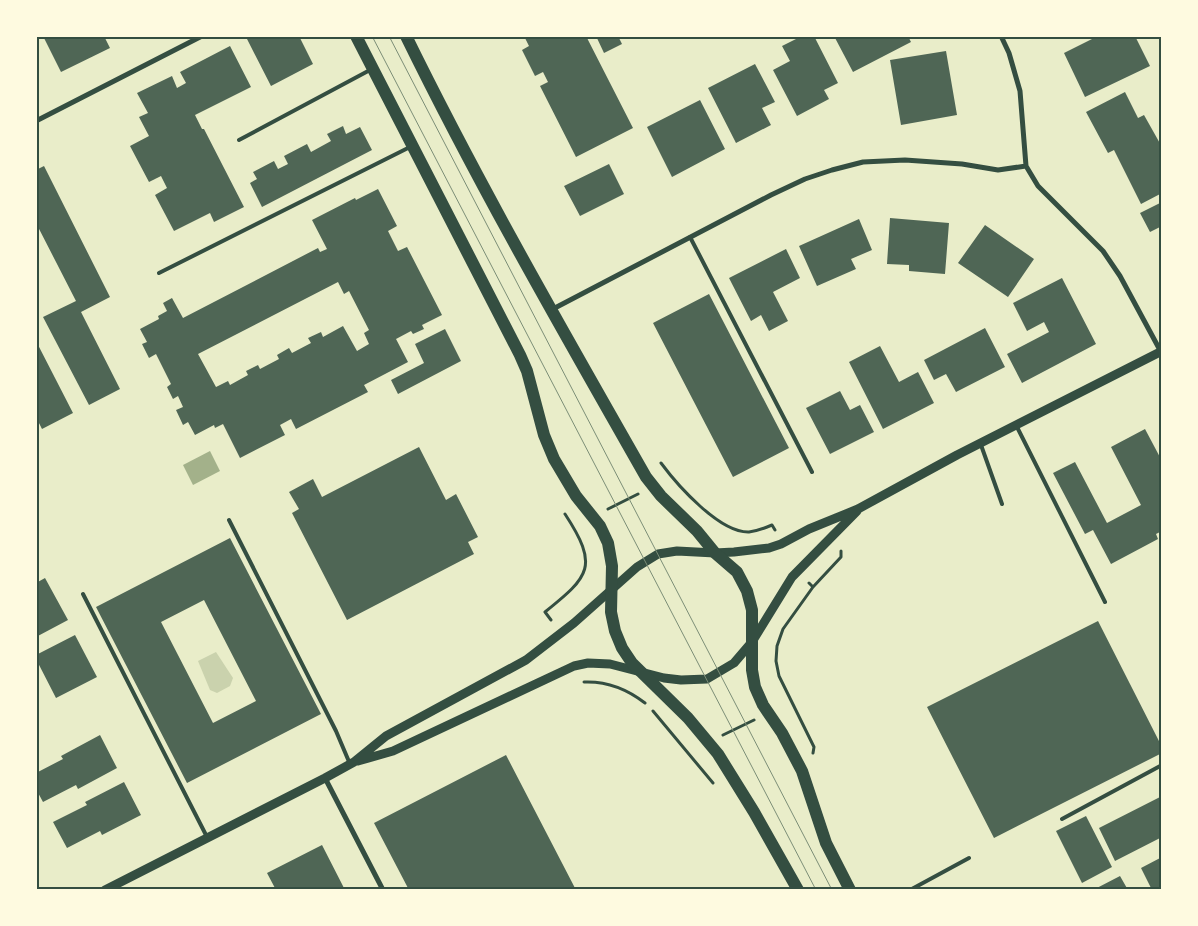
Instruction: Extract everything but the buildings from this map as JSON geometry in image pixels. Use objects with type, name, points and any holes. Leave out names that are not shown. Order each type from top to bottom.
[{"type":"main road","points":[[356,36],[520,356],[528,377],[544,435],[554,459],[576,496],[600,526],[608,543],[612,561],[611,612],[622,648],[632,663],[688,718],[718,754],[754,812],[798,890]]},
{"type":"main road","points":[[406,36],[447,120],[550,310],[646,477],[661,496],[697,531],[715,553],[737,572],[747,591],[752,610],[752,670],[755,687],[763,705],[782,734],[802,771],[826,843],[850,890]]},
{"type":"street","points":[[36,121],[202,36]]},
{"type":"street","points":[[105,890],[325,778],[352,763],[386,736],[526,660],[611,592],[637,567],[658,554],[677,551],[715,553],[769,548],[781,544],[809,529],[858,509],[980,444],[1161,352],[1120,276],[1103,251],[1038,186],[1026,166],[1020,91],[1009,54],[1001,36]]},
{"type":"street","points":[[550,310],[805,179],[832,170],[863,162],[905,160],[962,164],[998,170],[1026,166]]},
{"type":"street","points":[[352,763],[394,751],[574,666],[588,663],[610,664],[642,673],[681,680],[707,679],[734,663],[752,642],[792,577],[858,509]]},
{"type":"street","points":[[325,778],[384,890]]},
{"type":"lane","points":[[240,140],[373,69]]},
{"type":"lane","points":[[159,273],[412,146]]},
{"type":"lane","points":[[690,237],[812,472]]},
{"type":"lane","points":[[1016,426],[1105,602]]},
{"type":"lane","points":[[980,444],[1002,504]]},
{"type":"lane","points":[[228,520],[352,763]]},
{"type":"lane","points":[[83,594],[208,837]]},
{"type":"lane","points":[[1062,818],[1162,765]]},
{"type":"lane","points":[[910,890],[970,858]]},
{"type":"path","points":[[659,460],[676,482],[691,497],[724,524],[736,530],[750,532],[772,525],[777,535]]},
{"type":"path","points":[[612,507],[635,495]]},
{"type":"path","points":[[554,625],[545,612],[572,591],[585,569],[585,556],[580,538],[562,509]]},
{"type":"path","points":[[814,747],[779,676],[776,661],[777,646],[783,629],[813,587],[841,557]]},
{"type":"path","points":[[806,580],[813,587]]},
{"type":"path","points":[[577,683],[594,682],[630,692],[648,706],[718,788]]},
{"type":"path","points":[[727,733],[753,720]]},
{"type":"shaded area","points":[[210,451],[220,471],[193,485],[183,465]]},
{"type":"shaded area","points":[[216,652],[233,678],[230,686],[217,693],[210,690],[198,661]]},
{"type":"tram line","points":[[372,36],[816,890]]},
{"type":"tram line","points":[[389,36],[832,890]]}]
